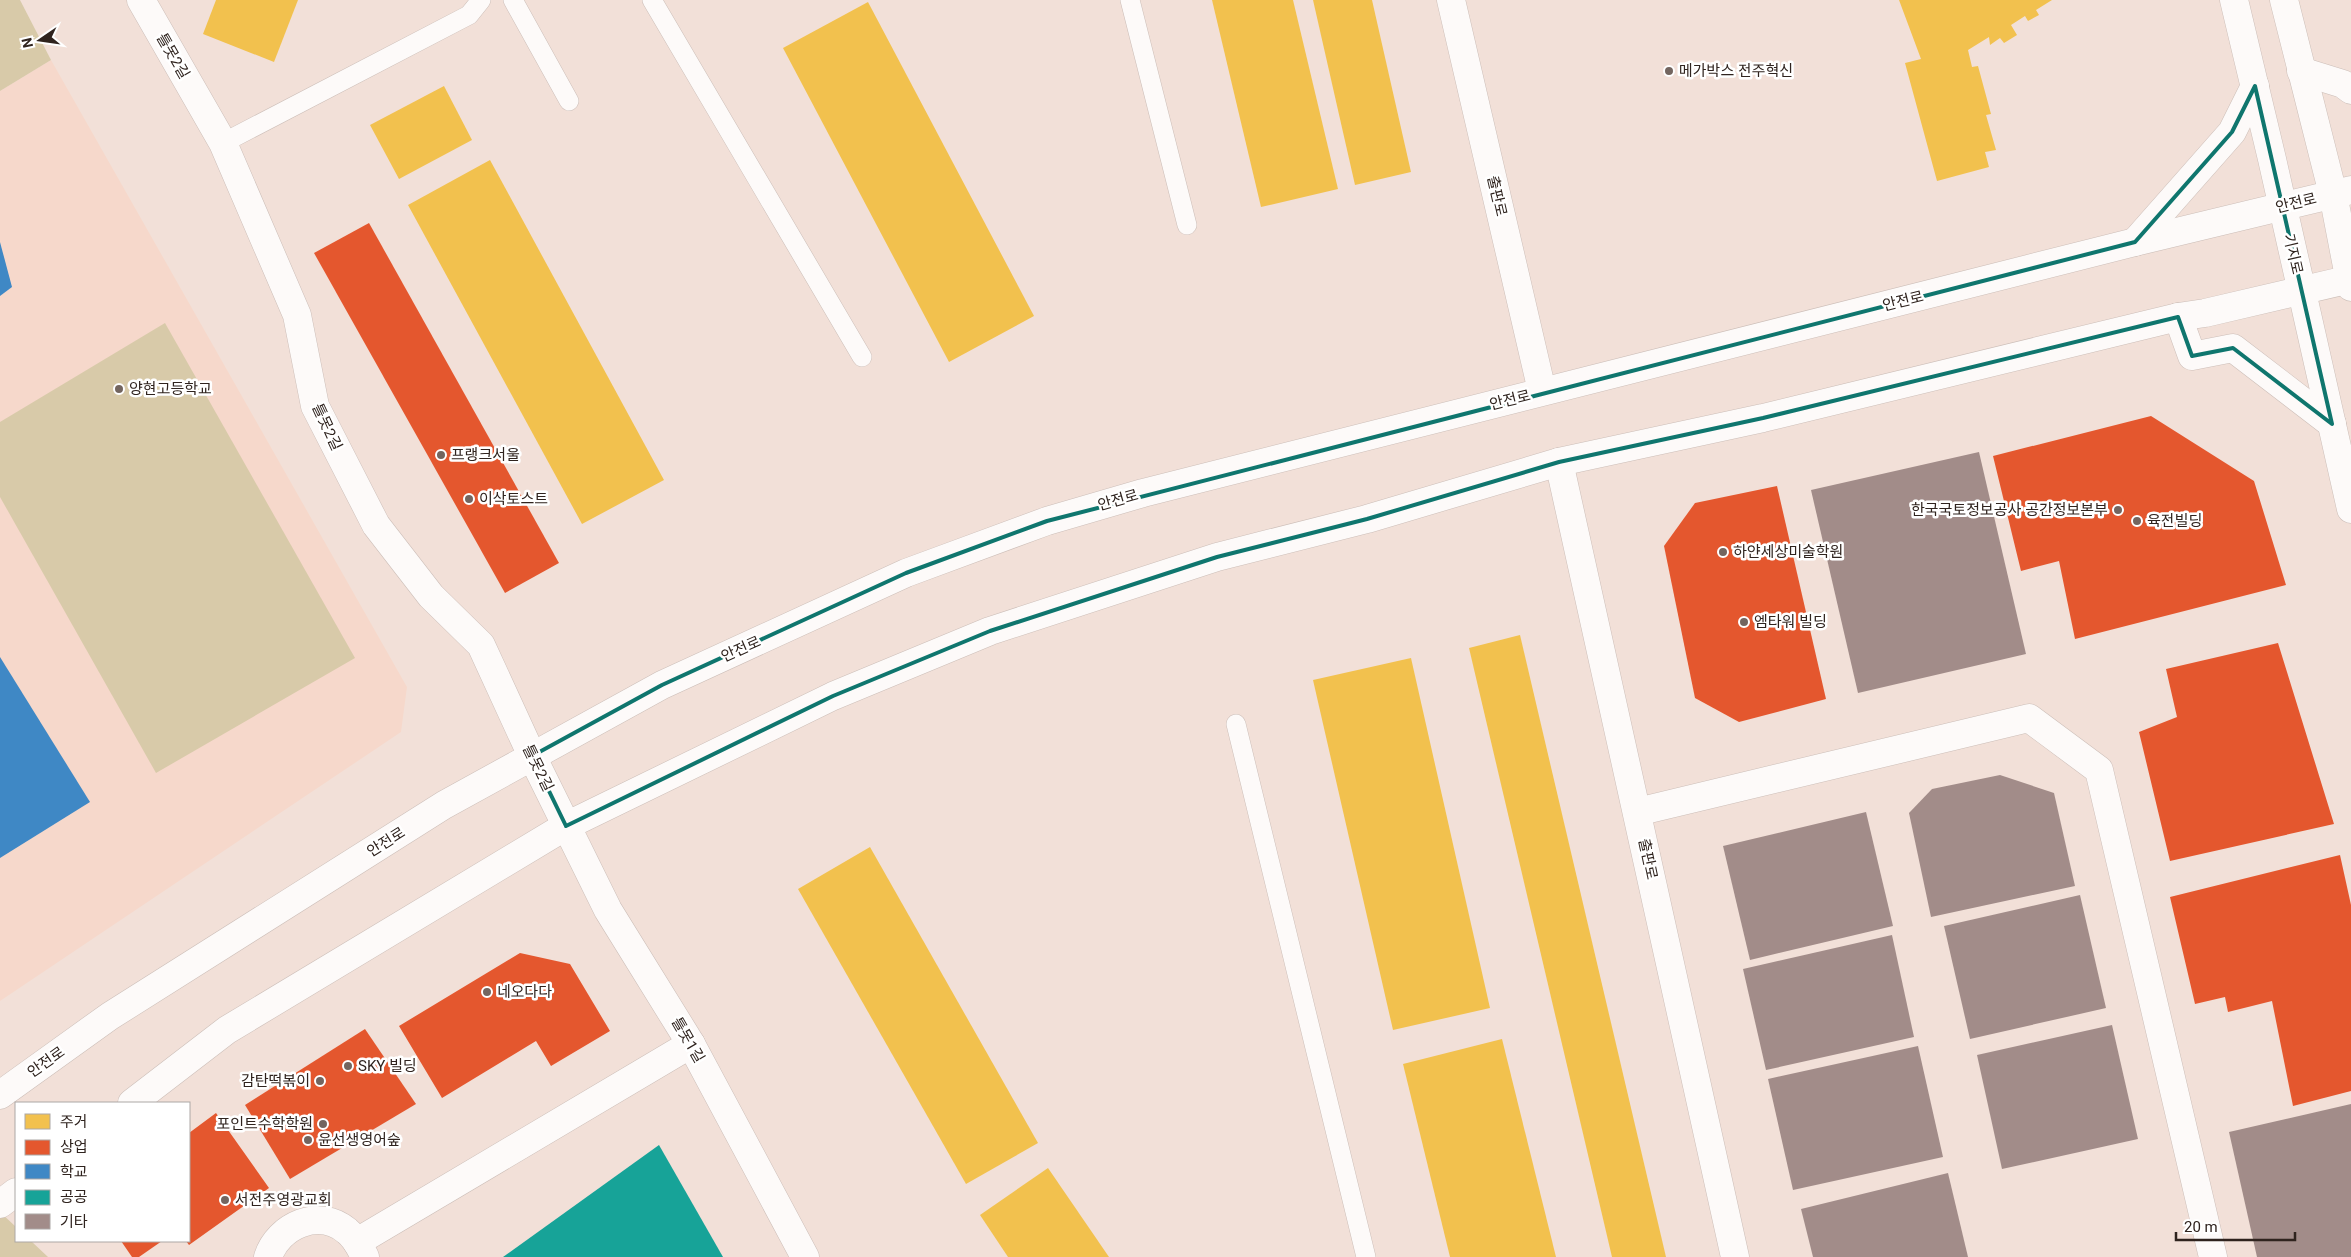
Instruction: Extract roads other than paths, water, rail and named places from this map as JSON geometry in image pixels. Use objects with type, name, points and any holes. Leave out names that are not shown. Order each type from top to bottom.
[{"type":"street","name":"틀못2길","points":[[141,0],[224,143],[297,315],[314,406],[376,525],[431,596],[481,645],[566,826]]},
{"type":"street","name":"출판로","points":[[1451,0],[1542,392]]},
{"type":"street","name":"기지로","points":[[2234,0],[2351,509]]},
{"type":"street","points":[[133,1102],[227,1030],[566,826],[833,696],[990,631],[1217,557],[1366,519],[1559,462],[1763,418],[2178,317],[2350,282],[2342,192],[2301,71],[2284,0]]},
{"type":"street","points":[[2301,71],[2342,84],[2351,90]]},
{"type":"street","points":[[2135,242],[2232,132],[2255,86]]},
{"type":"street","name":"안전로","points":[[0,1095],[118,1011],[444,805],[671,681],[906,574],[1047,521],[1143,493],[2135,242],[2342,192]]},
{"type":"street","points":[[2178,317],[2192,356],[2233,348],[2332,424]]},
{"type":"street","name":"출판로","points":[[1559,462],[1735,1257]]},
{"type":"street","points":[[1637,812],[2029,718],[2099,770],[2213,1257]]},
{"type":"street","name":"틀못1길","points":[[566,826],[608,910],[691,1044],[805,1257]]},
{"type":"street","points":[[268,1257],[272,1245],[284,1231],[299,1223],[315,1220],[331,1222],[346,1230],[361,1249],[691,1044]]},
{"type":"street","points":[[0,1204],[15,1193]]},
{"type":"lane","points":[[224,143],[469,15],[481,0]]},
{"type":"lane","points":[[513,0],[569,101]]},
{"type":"lane","points":[[652,0],[862,357]]},
{"type":"lane","points":[[1130,0],[1187,225]]},
{"type":"lane","points":[[1236,724],[1366,1257]]},
{"type":"place","name":"메가박스 전주혁신","points":[[1669,71]]},
{"type":"place","name":"양현고등학교","points":[[119,389]]},
{"type":"place","name":"프랭크서울","points":[[441,455]]},
{"type":"place","name":"이삭토스트","points":[[469,499]]},
{"type":"place","name":"한국국토정보공사 공간정보본부","points":[[2118,510]]},
{"type":"place","name":"육전빌딩","points":[[2137,521]]},
{"type":"place","name":"하얀세상미술학원","points":[[1723,552]]},
{"type":"place","name":"엠타워 빌딩","points":[[1744,622]]},
{"type":"place","name":"네오다다","points":[[487,992]]},
{"type":"place","name":"SKY 빌딩","points":[[348,1066]]},
{"type":"place","name":"감탄떡볶이","points":[[320,1081]]},
{"type":"place","name":"포인트수학학원","points":[[323,1124]]},
{"type":"place","name":"윤선생영어숲","points":[[308,1140]]},
{"type":"place","name":"서전주영광교회","points":[[225,1200]]}]
